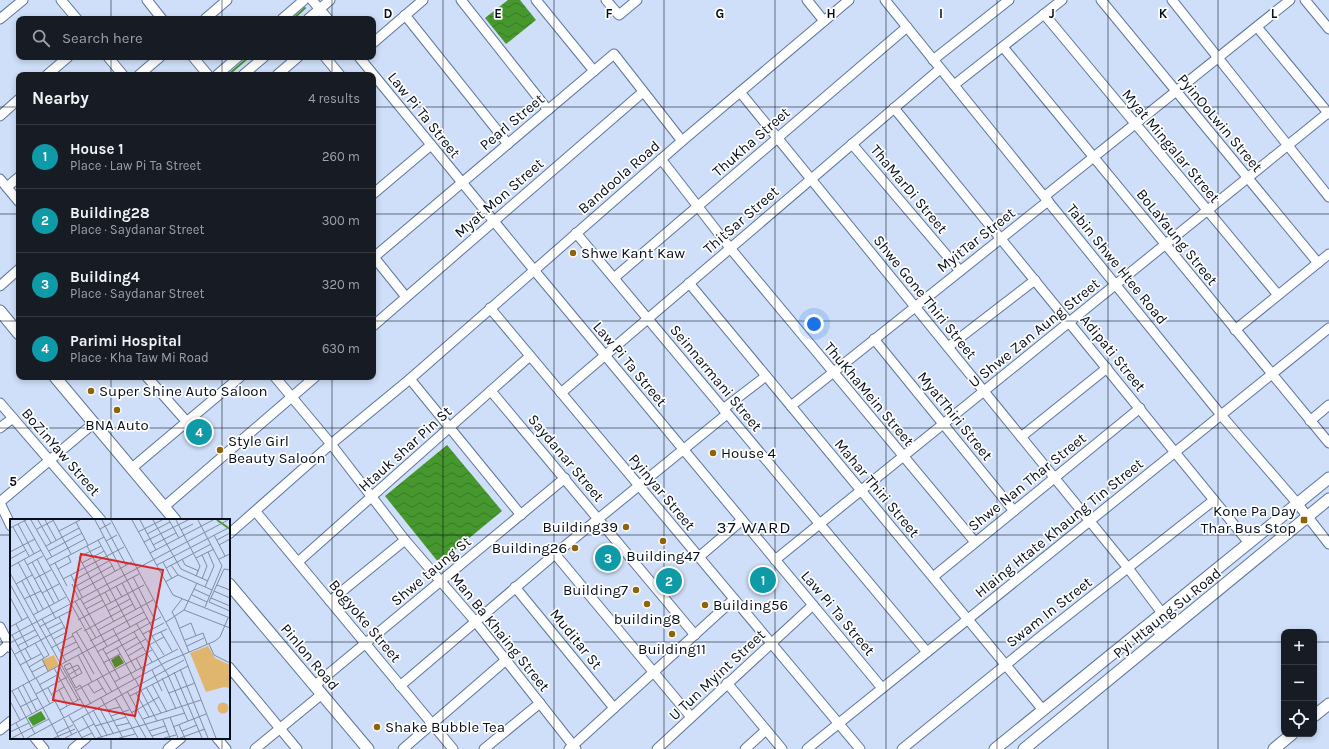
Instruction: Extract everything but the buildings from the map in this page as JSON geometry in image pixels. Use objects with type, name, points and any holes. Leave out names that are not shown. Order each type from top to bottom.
[{"type":"main road","points":[[0,311],[16,330]]},
{"type":"main road","points":[[58,380],[174,519]]},
{"type":"main road","name":"Pyi Htaung Su Road","points":[[995,749],[1329,478]]},
{"type":"main road","name":"Pyi Htaung Su Road","points":[[1024,749],[1329,499]]},
{"type":"main road","name":"Pinlon Road","points":[[230,585],[368,749]]},
{"type":"main road","points":[[1317,714],[1329,704]]},
{"type":"main road","points":[[1274,749],[1288,737]]},
{"type":"street","points":[[0,19],[23,0]]},
{"type":"street","points":[[61,0],[74,16]]},
{"type":"street","points":[[147,0],[160,16]]},
{"type":"street","points":[[208,16],[226,0]]},
{"type":"street","points":[[285,16],[304,0]]},
{"type":"street","points":[[312,0],[325,16]]},
{"type":"street","points":[[311,16],[330,0]]},
{"type":"street","points":[[376,39],[423,0]]},
{"type":"street","points":[[461,0],[548,110]]},
{"type":"street","points":[[536,0],[594,71]]},
{"type":"street","points":[[606,0],[619,15],[637,0]]},
{"type":"street","points":[[807,0],[824,21]]},
{"type":"street","name":"Bandoola Road","points":[[256,512],[331,444],[410,379],[661,159],[849,0]]},
{"type":"street","name":"Tabin Shwe Htee Road","points":[[885,0],[1221,415],[1297,503],[1329,544]]},
{"type":"street","points":[[933,60],[1009,0]]},
{"type":"street","points":[[954,85],[1062,0]]},
{"type":"street","name":"PyinOoLwin Street","points":[[1101,0],[1318,263]]},
{"type":"street","points":[[1172,0],[1329,197]]},
{"type":"street","name":"MyitTar Street","points":[[791,406],[1001,238],[1094,158],[1290,0]]},
{"type":"street","points":[[1306,0],[1329,29]]},
{"type":"street","name":"Myat Mingalar Street","points":[[1044,14],[1278,295]]},
{"type":"street","points":[[405,15],[508,144]]},
{"type":"street","name":"ThuKha Street","points":[[614,278],[907,27]]},
{"type":"street","points":[[1257,27],[1329,113]]},
{"type":"street","name":"BoLaYaung Street","points":[[1003,47],[1329,443]]},
{"type":"street","name":"Pearl Street","points":[[376,255],[614,54],[643,92]]},
{"type":"street","points":[[50,72],[64,60]]},
{"type":"street","points":[[110,60],[120,72]]},
{"type":"street","points":[[142,72],[156,60]]},
{"type":"street","points":[[196,60],[206,72]]},
{"type":"street","points":[[220,72],[234,60]]},
{"type":"street","points":[[246,72],[260,60]]},
{"type":"street","points":[[283,72],[295,60]]},
{"type":"street","points":[[328,60],[338,72]]},
{"type":"street","name":"Law Pi Ta Street","points":[[361,60],[371,72]]},
{"type":"street","name":"ThitSar Street","points":[[561,393],[940,69]]},
{"type":"street","name":"Law Pi Ta Street","points":[[376,78],[604,355],[882,688]]},
{"type":"street","points":[[643,92],[682,141]]},
{"type":"street","name":"Myat Mon Street","points":[[376,323],[643,92]]},
{"type":"street","name":"Shwe Gone Thiri Street","points":[[740,92],[1090,521],[1162,613]]},
{"type":"street","points":[[0,116],[16,102]]},
{"type":"street","name":"Adipati Street","points":[[894,108],[1249,542]]},
{"type":"street","name":"U Shwe Zan Aung Street","points":[[775,560],[1329,113]]},
{"type":"street","name":"ThaMarDi Street","points":[[852,144],[960,270]]},
{"type":"street","points":[[376,191],[431,145]]},
{"type":"street","name":"ThuKhaMein Street","points":[[661,159],[730,248],[975,542]]},
{"type":"street","points":[[0,179],[16,198]]},
{"type":"street","points":[[7,187],[16,180]]},
{"type":"street","name":"Seinnarmani Street","points":[[576,233],[927,652]]},
{"type":"street","points":[[1235,330],[1329,254]]},
{"type":"street","points":[[376,261],[406,297]]},
{"type":"street","points":[[0,286],[16,272]]},
{"type":"street","points":[[948,347],[1035,280]]},
{"type":"street","name":"Mahar Thiri Street","points":[[689,283],[1043,710]]},
{"type":"street","name":"Pyinyar Street","points":[[490,308],[860,749]]},
{"type":"street","name":"Hlaing Htate Khaung Tin Street","points":[[807,749],[1329,328]]},
{"type":"street","name":"MyatThiri Street","points":[[874,339],[1014,511]]},
{"type":"street","name":"Htauk shar Pin St","points":[[298,562],[530,356]]},
{"type":"street","points":[[1021,437],[1107,368]]},
{"type":"street","points":[[400,686],[515,587],[682,449],[766,376]]},
{"type":"street","points":[[410,379],[521,514]]},
{"type":"street","points":[[150,380],[187,422]]},
{"type":"street","points":[[132,468],[236,380]]},
{"type":"street","points":[[278,380],[292,397]]},
{"type":"street","points":[[164,507],[311,380]]},
{"type":"street","name":"Saydanar Street","points":[[492,391],[695,635]]},
{"type":"street","name":"Man Ba Khaing Street","points":[[292,397],[331,444],[405,540],[475,621],[540,703],[573,748]]},
{"type":"street","name":"BoZinYaw Street","points":[[0,402],[100,519]]},
{"type":"street","points":[[1310,421],[1329,405]]},
{"type":"street","name":"Shwe Nan Thar Street","points":[[933,577],[1140,408]]},
{"type":"street","points":[[0,428],[13,418]]},
{"type":"street","points":[[10,524],[0,502],[94,423]]},
{"type":"street","name":"Shwe taung St","points":[[256,749],[280,729],[365,644],[564,478]]},
{"type":"street","name":"Swam In Street","points":[[902,749],[1214,500]]},
{"type":"street","points":[[230,533],[256,512]]},
{"type":"street","name":"Bogyoke Street","points":[[256,512],[453,749]]},
{"type":"street","points":[[698,557],[742,520]]},
{"type":"street","points":[[330,601],[405,540]]},
{"type":"street","points":[[555,554],[692,717]]},
{"type":"street","name":"Muditar St","points":[[515,587],[614,708]]},
{"type":"street","points":[[573,748],[614,708],[734,599]]},
{"type":"street","name":"U Tun Myint Street","points":[[657,749],[813,605]]},
{"type":"street","points":[[1151,623],[1162,636]]},
{"type":"street","points":[[0,627],[10,645],[0,652]]},
{"type":"street","points":[[403,749],[433,725],[506,660]]},
{"type":"street","points":[[230,668],[297,749]]},
{"type":"street","points":[[727,683],[782,749]]},
{"type":"street","points":[[484,749],[540,703]]},
{"type":"street","points":[[0,730],[10,722]]},
{"type":"street","points":[[745,749],[766,730]]},
{"type":"street","points":[[36,739],[44,749]]},
{"type":"street","points":[[73,749],[85,739]]},
{"type":"street","points":[[168,749],[180,739]]},
{"type":"street","points":[[218,739],[226,749]]},
{"type":"water","points":[[508,0],[520,0],[536,20],[506,44],[485,18]]},
{"type":"water","points":[[447,445],[502,511],[439,563],[385,496]]},
{"type":"waterway","points":[[296,16],[305,8]]},
{"type":"waterway","points":[[232,72],[246,60]]},
{"type":"place","name":"Shwe Kant Kaw","points":[[573,253]]},
{"type":"place","name":"Super Shine Auto Saloon","points":[[91,391]]},
{"type":"place","name":"BNA Auto","points":[[117,410]]},
{"type":"place","name":"Parimi Hospital","points":[[199,432]]},
{"type":"place","name":"Style Girl Beauty Saloon","points":[[220,450]]},
{"type":"place","name":"House 4","points":[[713,453]]},
{"type":"place","name":"Kone Pa Day Thar Bus Stop","points":[[1304,520]]},
{"type":"place","name":"Building39","points":[[626,527]]},
{"type":"place","name":"Building47","points":[[663,541]]},
{"type":"place","name":"Building26","points":[[575,548]]},
{"type":"place","name":"Building4","points":[[608,558]]},
{"type":"place","name":"House 1","points":[[763,580]]},
{"type":"place","name":"Building28","points":[[669,581]]},
{"type":"place","name":"Building7","points":[[636,590]]},
{"type":"place","name":"building8","points":[[647,604]]},
{"type":"place","name":"Building56","points":[[705,605]]},
{"type":"place","name":"Building11","points":[[672,634]]},
{"type":"place","name":"Shake Bubble Tea","points":[[377,727]]},
{"type":"district","name":"37 WARD","points":[[754,527]]}]
